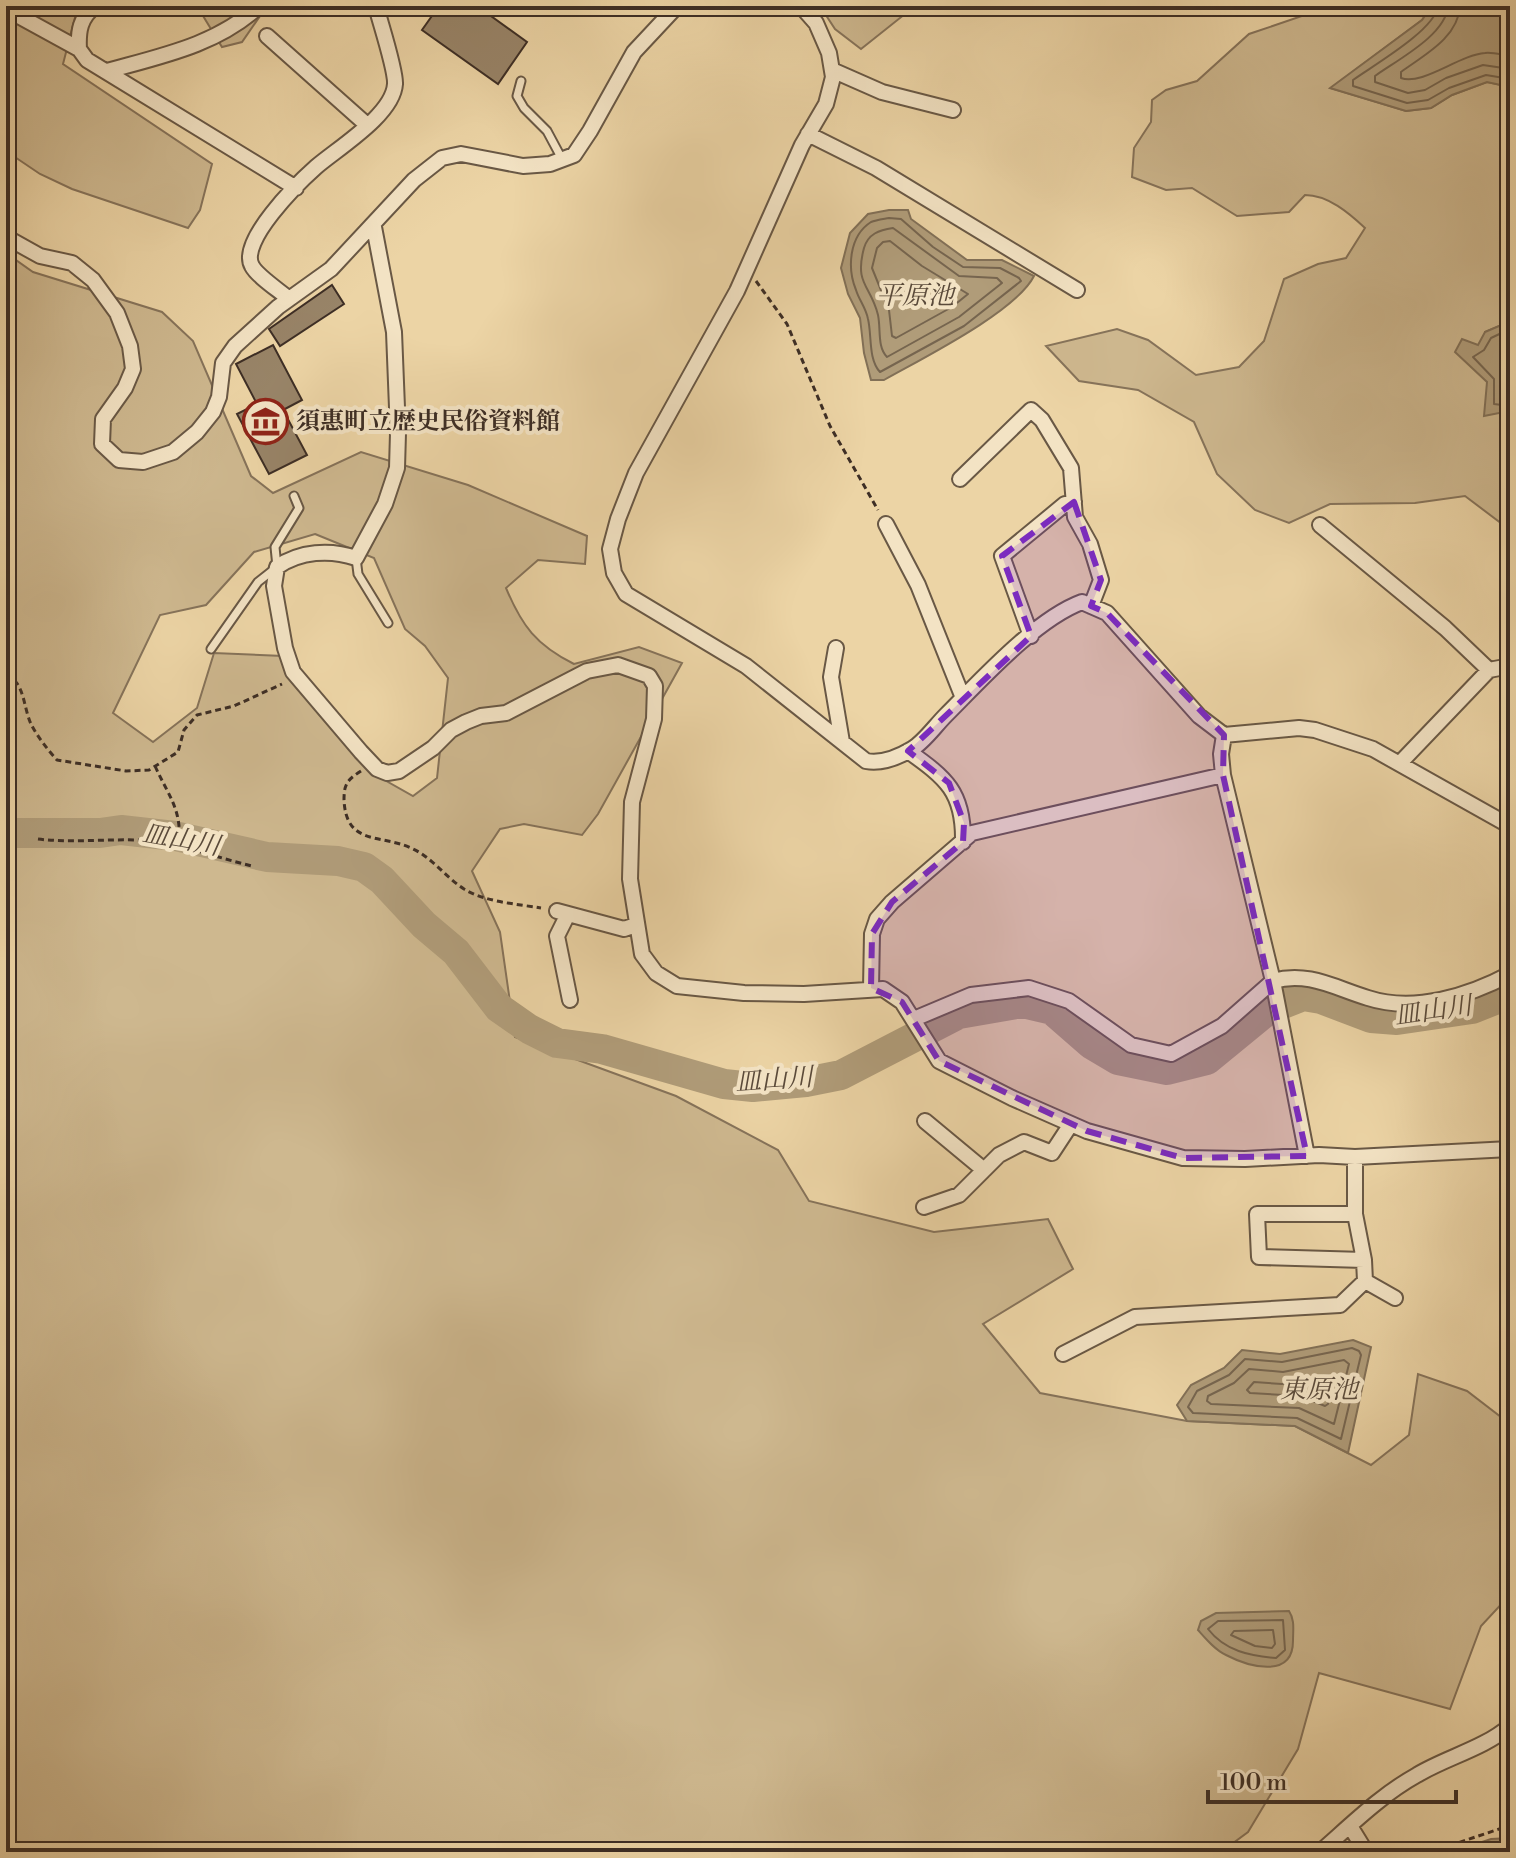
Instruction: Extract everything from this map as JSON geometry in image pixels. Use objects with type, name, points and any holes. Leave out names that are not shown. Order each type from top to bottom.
[{"type":"street","points":[[79,49],[78,31],[86,13],[95,6]]},
{"type":"street","points":[[107,71],[211,39],[249,16],[259,6]]},
{"type":"street","points":[[289,299],[252,266],[250,253],[261,227],[296,188],[367,125],[389,101],[395,83],[376,6]]},
{"type":"street","points":[[6,237],[40,256],[72,263],[93,280],[117,313],[130,346],[133,369],[125,388],[103,419],[102,444],[119,460],[143,462],[173,452],[197,432],[213,412],[219,397],[223,363],[235,346],[289,299],[331,269],[374,227],[414,180],[442,158],[461,154],[523,166],[550,164],[574,155],[634,52],[677,6]]},
{"type":"street","points":[[801,6],[816,23],[829,53],[833,77],[826,104],[808,134],[746,272],[636,473],[610,549],[614,573],[626,594],[746,666],[866,761],[881,764],[908,751],[1031,636],[1064,608],[1082,602],[1107,613],[1199,716],[1224,735],[1299,728],[1315,730],[1373,749],[1510,826]]},
{"type":"street","points":[[6,9],[79,49],[87,60],[296,188]]},
{"type":"street","points":[[267,36],[367,125]]},
{"type":"street","points":[[832,70],[882,92],[953,110]]},
{"type":"street","points":[[808,134],[876,168],[1077,290]]},
{"type":"street","points":[[374,227],[394,332],[397,468],[385,504],[356,558],[344,554],[313,553],[290,559],[277,567],[274,586],[285,648],[293,672],[372,764],[387,773],[399,771],[466,722],[481,716],[506,713],[587,671],[618,665],[649,676],[655,686],[654,719],[632,802],[630,879],[642,954],[656,973],[677,986],[744,993],[804,994],[883,989],[902,1002],[939,1061],[1087,1131],[1183,1158],[1355,1157],[1510,1149]]},
{"type":"street","points":[[960,479],[1031,410],[1042,420],[1071,468],[1075,517],[1090,544],[1101,580],[1091,606]]},
{"type":"street","points":[[1031,636],[1002,556],[1065,504],[1074,502]]},
{"type":"street","points":[[886,524],[918,585],[963,698]]},
{"type":"street","points":[[1320,525],[1445,628],[1489,670]]},
{"type":"street","points":[[836,648],[831,677],[842,742]]},
{"type":"street","points":[[1400,763],[1489,670],[1510,666]]},
{"type":"street","points":[[1224,735],[1221,754],[1223,775],[1273,981],[1307,1156]]},
{"type":"street","points":[[908,751],[949,783],[959,801],[964,823],[963,842]]},
{"type":"street","points":[[871,988],[872,934],[877,919],[892,902],[972,833],[1223,775]]},
{"type":"street","points":[[570,1000],[557,936],[562,912],[624,929],[636,925]]},
{"type":"street","points":[[914,1019],[971,995],[1029,988],[1069,1001],[1131,1045],[1171,1054],[1222,1026],[1273,981],[1304,977],[1332,984],[1371,1000],[1421,1005],[1489,985],[1510,974]]},
{"type":"street","points":[[925,1121],[984,1170]]},
{"type":"street","points":[[924,1207],[959,1195],[999,1155],[1024,1142],[1052,1153],[1071,1124]]},
{"type":"street","points":[[1063,1354],[1135,1317],[1340,1305],[1365,1281],[1355,1214],[1355,1157]]},
{"type":"street","points":[[1355,1214],[1257,1214],[1259,1257],[1364,1260]]},
{"type":"street","points":[[1365,1281],[1395,1298]]},
{"type":"street","points":[[1320,1852],[1416,1775],[1497,1737],[1510,1726]]},
{"type":"street","points":[[1350,1826],[1366,1852]]},
{"type":"lane","points":[[521,81],[517,96],[524,108],[547,131],[562,159]]},
{"type":"lane","points":[[211,649],[258,582],[277,567],[275,547],[299,508],[294,496]]},
{"type":"lane","points":[[356,558],[358,574],[388,623]]},
{"type":"path","points":[[746,272],[787,324],[830,426],[886,524]]},
{"type":"path","points":[[6,675],[19,685],[31,724],[57,760],[126,771],[149,770],[178,752],[184,730],[197,715],[234,706],[273,689],[293,672]]},
{"type":"path","points":[[372,764],[347,781],[344,787],[345,814],[356,830],[378,841],[412,848],[467,891],[562,912]]},
{"type":"path","points":[[155,766],[176,806],[179,845]]},
{"type":"path","points":[[38,839],[63,842],[138,840],[179,845],[211,857],[252,866]]},
{"type":"path","points":[[1431,1852],[1508,1826]]},
{"type":"highlighted area","points":[[1074,502],[1101,580],[1091,606],[1107,613],[1224,735],[1223,775],[1307,1156],[1183,1158],[1087,1131],[939,1061],[902,1002],[871,988],[872,934],[892,902],[963,842],[964,823],[949,783],[908,751],[1031,636],[1002,556]]},
{"type":"shaded area","points":[[6,6],[78,6],[63,64],[212,164],[200,210],[188,228],[72,189],[40,174],[6,151]]},
{"type":"shaded area","points":[[197,6],[267,6],[242,42],[222,47]]},
{"type":"shaded area","points":[[820,6],[902,6],[905,14],[861,49],[835,29]]},
{"type":"shaded area","points":[[1312,6],[1432,6],[1422,20],[1331,88],[1406,111],[1431,108],[1452,95],[1487,82],[1510,87],[1510,273],[1503,277],[1510,282],[1510,311],[1504,324],[1485,332],[1487,382],[1504,412],[1510,414],[1510,530],[1465,496],[1415,503],[1330,504],[1289,523],[1255,510],[1217,474],[1194,422],[1138,390],[1079,381],[1046,346],[1117,329],[1148,340],[1196,375],[1239,367],[1264,341],[1284,279],[1318,264],[1346,258],[1365,228],[1330,201],[1305,195],[1289,212],[1237,216],[1192,188],[1166,190],[1132,177],[1134,148],[1151,122],[1152,100],[1166,90],[1197,81],[1249,34],[1305,15]]},
{"type":"shaded area","points":[[6,253],[33,272],[162,312],[193,341],[251,476],[273,493],[361,452],[468,485],[587,536],[585,564],[538,560],[506,588],[518,613],[540,642],[574,664],[639,647],[682,663],[598,814],[582,835],[524,824],[500,829],[472,871],[500,932],[515,1037],[676,1096],[778,1150],[809,1201],[934,1232],[1048,1219],[1073,1269],[983,1324],[1040,1393],[1187,1421],[1295,1426],[1371,1465],[1409,1435],[1418,1374],[1467,1391],[1510,1424],[1510,1598],[1481,1626],[1450,1709],[1319,1673],[1298,1749],[1248,1832],[1221,1852],[6,1852]],"holes":[[[315,534],[374,558],[405,629],[425,646],[448,678],[437,778],[413,796],[374,774],[283,656],[214,653],[197,708],[153,742],[113,713],[160,615],[206,605],[254,552]]]},
{"type":"water","points":[[1432,6],[1510,6],[1510,87],[1487,82],[1452,95],[1431,108],[1406,111],[1330,88],[1422,20]]},
{"type":"water","name":"平原池","points":[[908,210],[911,219],[967,260],[1002,260],[1034,276],[1008,304],[966,334],[884,380],[871,380],[860,318],[848,294],[841,268],[850,233],[868,214]]},
{"type":"water","points":[[1510,311],[1510,414],[1504,412],[1484,416],[1487,382],[1455,352],[1462,339],[1478,345],[1485,332],[1504,324]]},
{"type":"water","name":"東原池","points":[[1353,1340],[1371,1347],[1348,1453],[1295,1426],[1187,1421],[1177,1405],[1191,1385],[1224,1368],[1242,1350],[1280,1354]]},
{"type":"water","points":[[1289,1611],[1293,1625],[1291,1653],[1286,1661],[1278,1665],[1257,1666],[1235,1659],[1218,1650],[1198,1630],[1201,1621],[1216,1613]]},
{"type":"water","points":[[1510,1838],[1510,1852],[1452,1852],[1491,1839]]},
{"type":"building","points":[[439,6],[477,6],[527,42],[498,84],[422,30]]},
{"type":"building","points":[[332,285],[344,304],[280,346],[269,329]]},
{"type":"building","points":[[273,345],[302,400],[283,410],[307,455],[269,474],[237,414],[257,404],[236,364]]},
{"type":"waterway","name":"皿山川","points":[[6,833],[100,833],[121,830],[175,836],[267,857],[338,861],[364,867],[382,880],[424,925],[456,952],[499,1008],[529,1029],[557,1043],[602,1049],[724,1084],[753,1087],[841,1075],[959,1014],[1022,1003],[1052,1010],[1091,1044],[1118,1060],[1167,1070],[1207,1060],[1268,1010],[1303,996],[1321,999],[1371,1018],[1397,1020],[1472,1009],[1510,994]]},
{"type":"place","name":"須惠町立歴史民俗資料館","points":[[265,422]]}]
